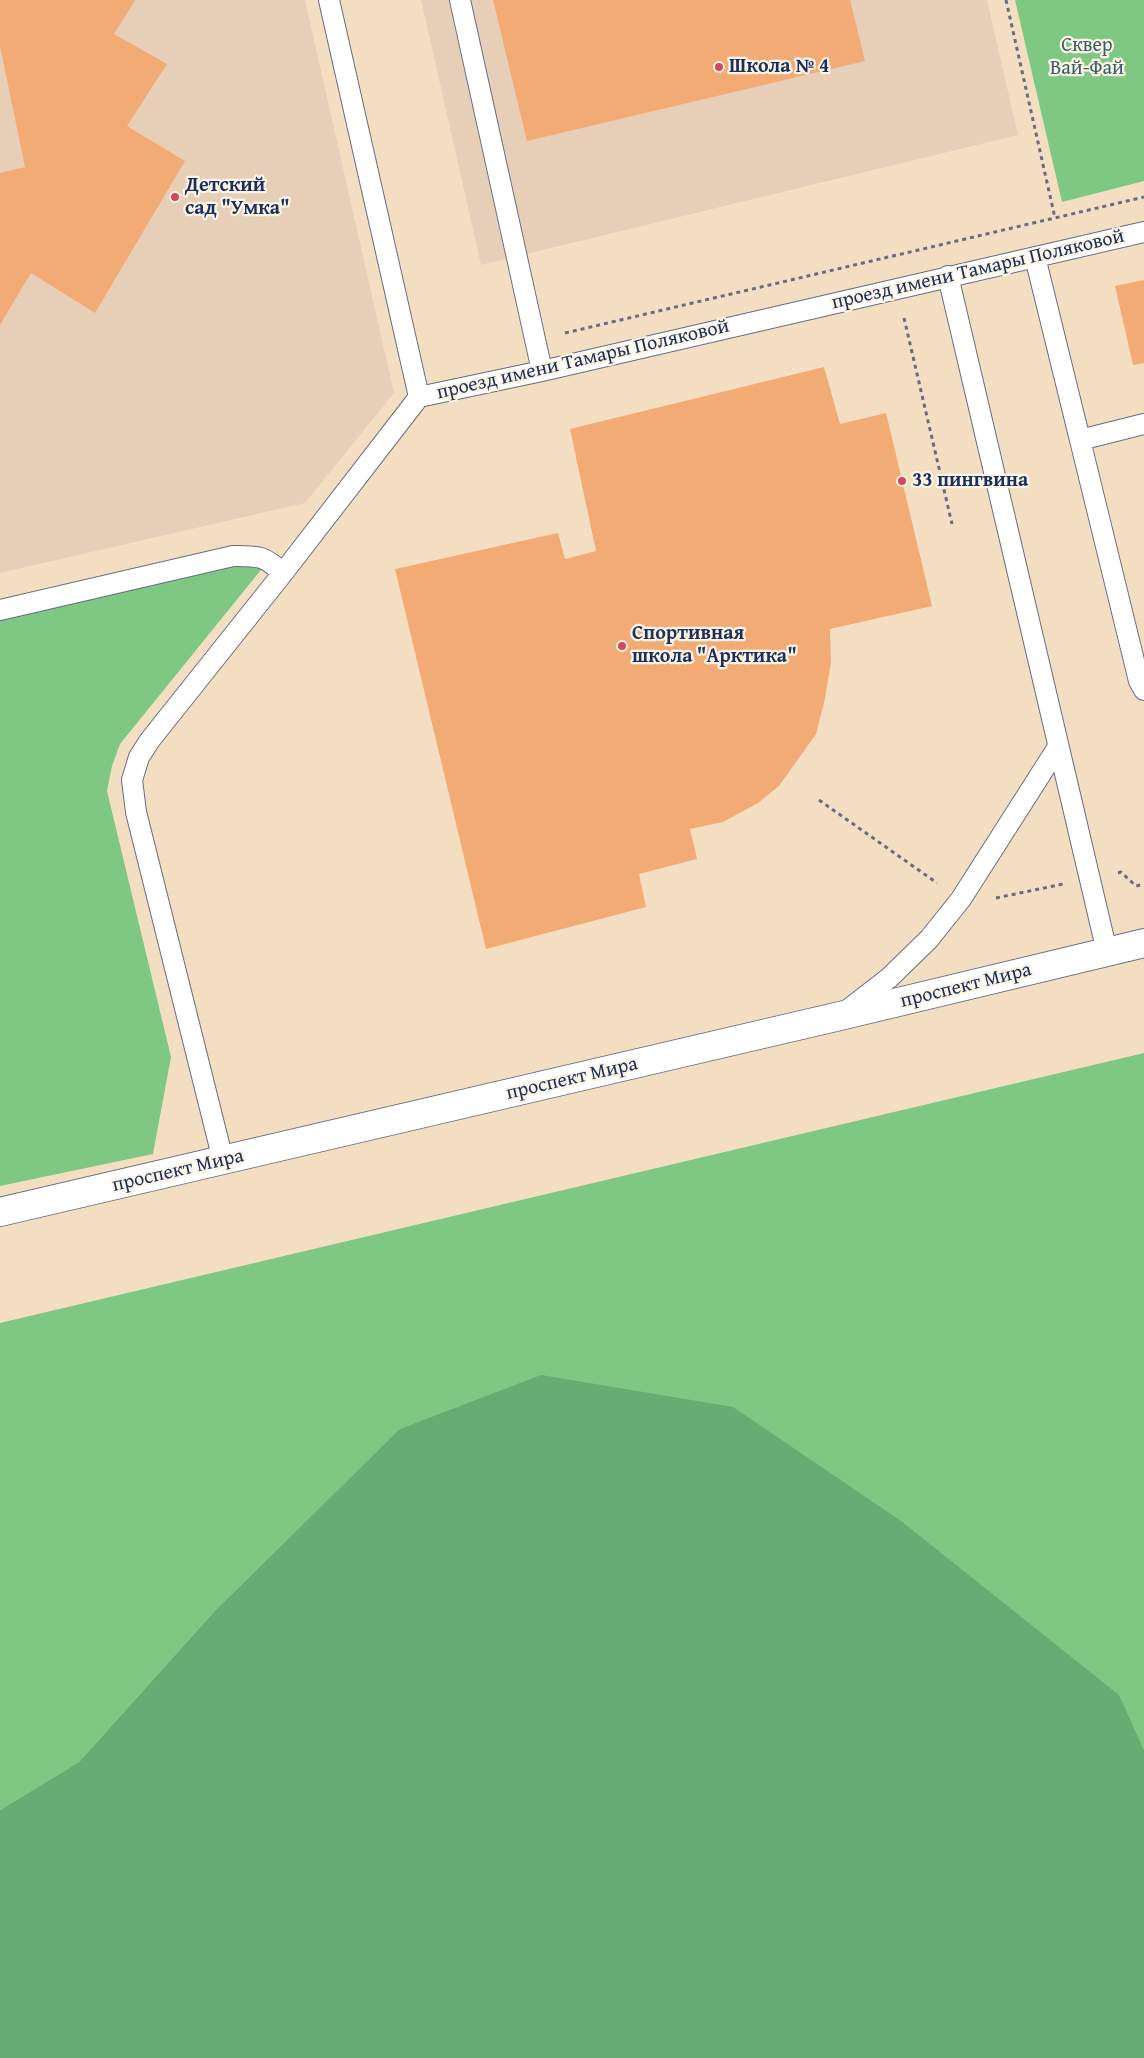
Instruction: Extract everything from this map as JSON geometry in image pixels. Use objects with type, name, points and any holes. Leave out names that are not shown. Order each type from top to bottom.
[{"type":"main road","name":"проспект Мира","points":[[0,1212],[1144,943]]},
{"type":"lane","name":"проезд имени Тамары Поляковой","points":[[329,0],[419,397],[542,371],[1144,232]]},
{"type":"lane","points":[[460,0],[542,371]]},
{"type":"lane","points":[[1035,257],[1139,682],[1144,690]]},
{"type":"lane","points":[[948,276],[1107,952]]},
{"type":"lane","points":[[223,1160],[136,812],[132,780],[139,756],[150,740],[283,573],[419,397]]},
{"type":"lane","points":[[1080,440],[1144,424]]},
{"type":"lane","points":[[0,610],[233,556],[255,555],[269,560],[283,573]]},
{"type":"lane","points":[[840,1016],[889,978],[929,939],[961,899],[1058,748]]},
{"type":"path","points":[[1006,0],[1056,218]]},
{"type":"path","points":[[536,340],[1144,197]]},
{"type":"path","points":[[889,258],[952,524]]},
{"type":"shaded area","name":"Детский сад \"Умка\"","points":[[0,0],[305,0],[394,393],[305,503],[0,573]]},
{"type":"shaded area","name":"Школа № 4","points":[[421,0],[987,0],[1018,135],[481,265]]},
{"type":"green space","name":"Сквер Вай-Фай","points":[[1015,0],[1144,0],[1144,181],[1062,202]]},
{"type":"green space","points":[[213,560],[269,560],[120,744],[112,766],[107,791],[171,1057],[153,1154],[0,1186],[0,610]]},
{"type":"green space","points":[[1144,1053],[1144,1750],[1118,1695],[904,1523],[212,1614],[79,1762],[0,1810],[0,1323]]},
{"type":"green space","points":[[541,1375],[733,1407],[904,1523],[1119,1695],[1144,1750],[1144,2058],[0,2058],[0,1810],[79,1762],[212,1614],[400,1429]]},
{"type":"building","points":[[0,0],[135,0],[114,34],[167,64],[127,126],[185,161],[95,313],[31,273],[0,325],[0,173],[25,167],[0,46]]},
{"type":"building","points":[[493,0],[850,0],[865,61],[527,141]]},
{"type":"building","points":[[1144,280],[1144,363],[1133,365],[1115,286]]},
{"type":"building","name":"Спортивная школа \"Арктика\"","points":[[824,367],[840,424],[886,413],[932,606],[830,629],[831,663],[816,734],[779,786],[758,803],[723,822],[690,829],[697,859],[639,874],[646,907],[486,949],[395,569],[558,533],[565,559],[596,551],[570,429]]},
{"type":"place","name":"Школа № 4","points":[[719,67]]},
{"type":"place","name":"Детский сад \"Умка\"","points":[[175,197]]},
{"type":"place","name":"33 пингвина","points":[[902,481]]},
{"type":"place","name":"Спортивная школа \"Арктика\"","points":[[622,646]]}]
